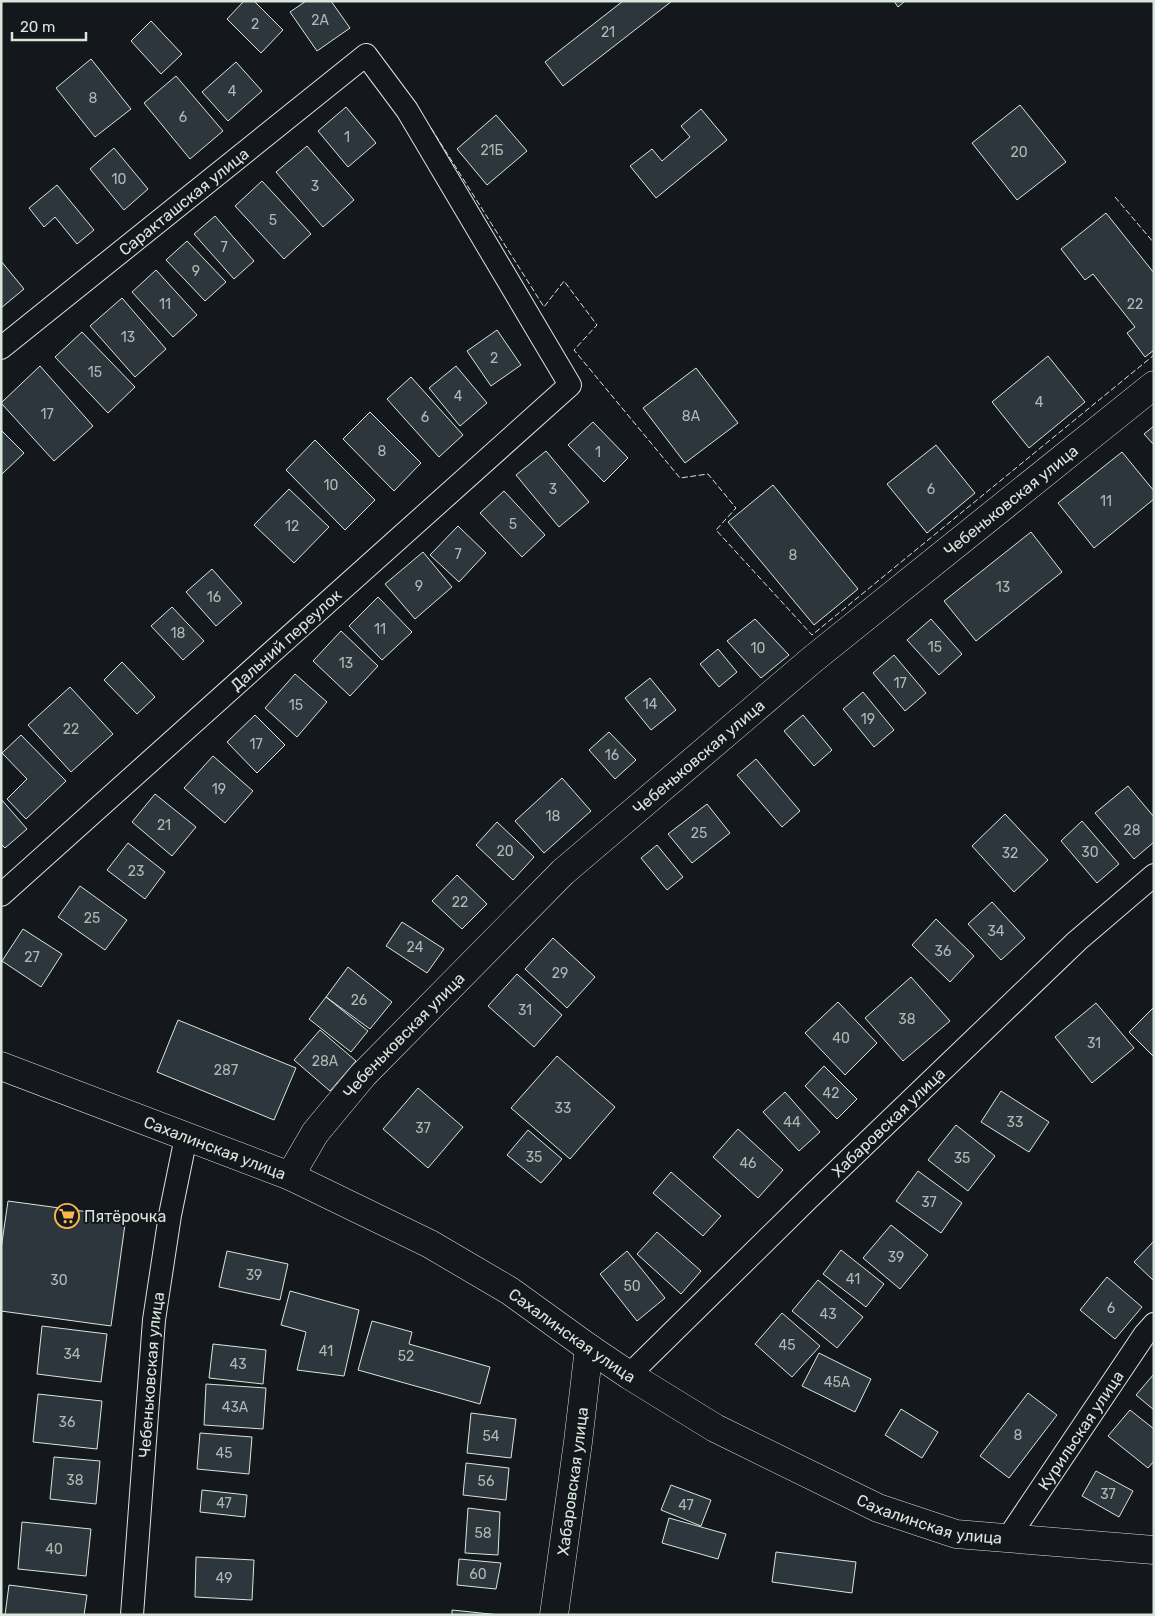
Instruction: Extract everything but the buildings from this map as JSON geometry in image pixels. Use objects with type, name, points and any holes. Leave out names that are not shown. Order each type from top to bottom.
[{"type":"street","name":"Саракташская улица","points":[[1,348],[366,55],[407,110],[570,385]]},
{"type":"street","name":"Дальний переулок","points":[[1,895],[570,385]]},
{"type":"street","name":"Чебеньковская улица","points":[[290,1176],[314,1133],[362,1075],[563,872],[813,659],[1154,385]]},
{"type":"street","name":"Хабаровская улица","points":[[629,1375],[808,1199],[1077,941],[1154,875]]},
{"type":"street","name":"Сахалинская улица","points":[[1,1066],[290,1176],[430,1244],[510,1291],[629,1375],[715,1428],[878,1508],[956,1534],[1154,1550]]},
{"type":"street","name":"Чебеньковская улица","points":[[132,1615],[154,1320],[170,1215],[186,1137]]},
{"type":"street","name":"Курильская улица","points":[[1008,1538],[1145,1334],[1154,1324]]},
{"type":"street","name":"Хабаровская улица","points":[[554,1615],[589,1348]]},
{"type":"fence","points":[[431,128],[544,307],[564,281],[597,325],[574,350],[680,478],[708,474],[736,508],[716,530],[812,635],[1154,355]]},
{"type":"fence","points":[[1115,197],[1154,243]]},
{"type":"place","name":"Пятёрочка","points":[[67,1216]]}]
